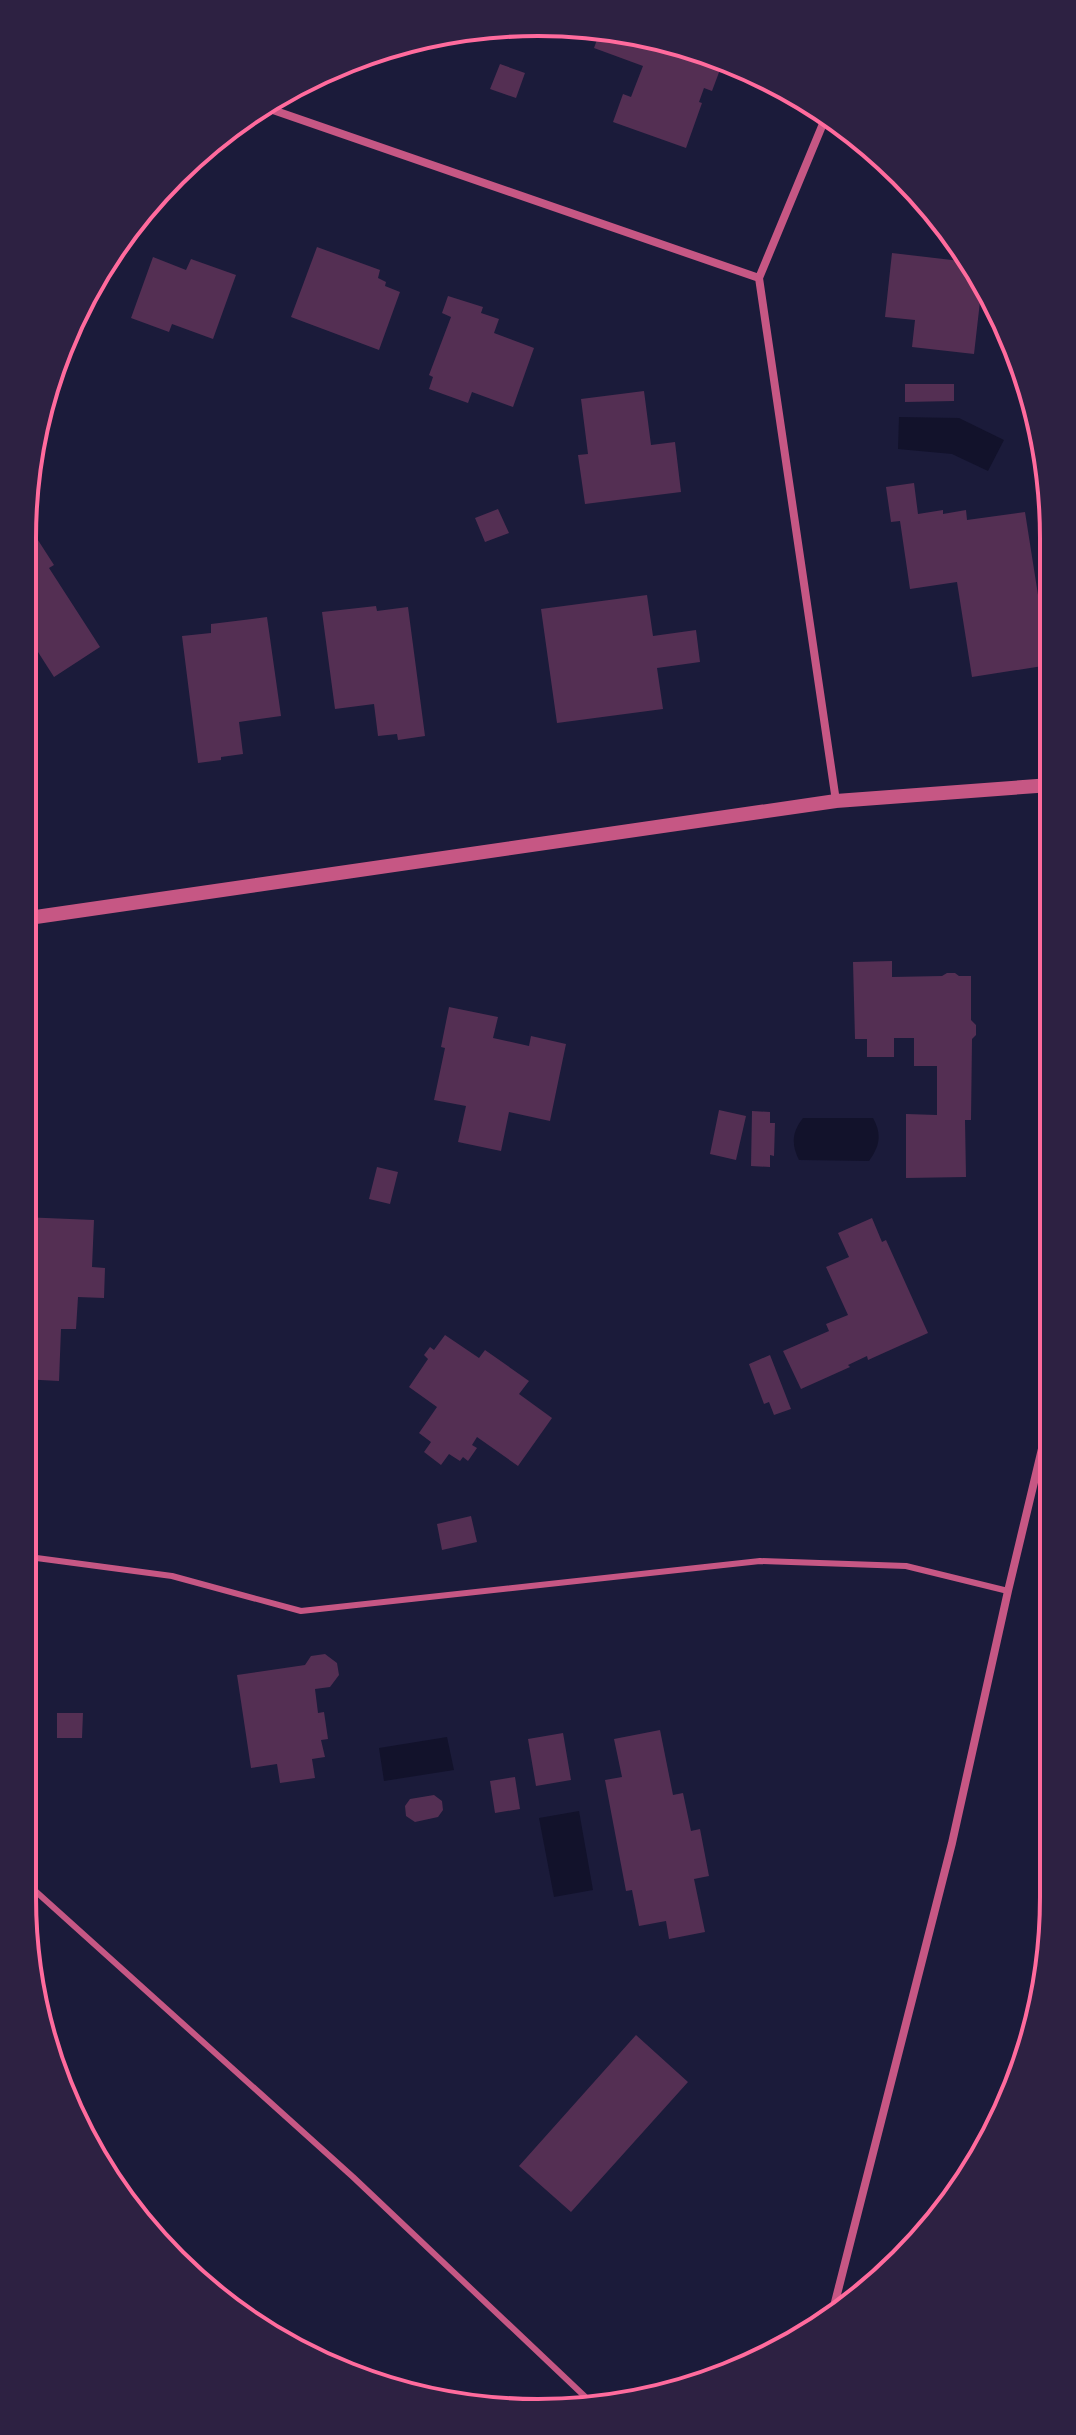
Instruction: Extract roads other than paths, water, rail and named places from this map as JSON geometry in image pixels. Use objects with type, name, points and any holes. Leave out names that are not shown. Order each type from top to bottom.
[{"type":"street","points":[[275,111],[759,278]]},
{"type":"street","points":[[822,125],[759,278],[836,801]]},
{"type":"street","points":[[36,917],[836,801],[1040,786]]},
{"type":"street","points":[[835,2301],[952,1843],[1040,1457]]},
{"type":"lane","points":[[36,1558],[172,1576],[301,1611],[760,1561],[906,1566],[1008,1591]]},
{"type":"lane","points":[[36,1892],[353,2177],[585,2397]]}]
